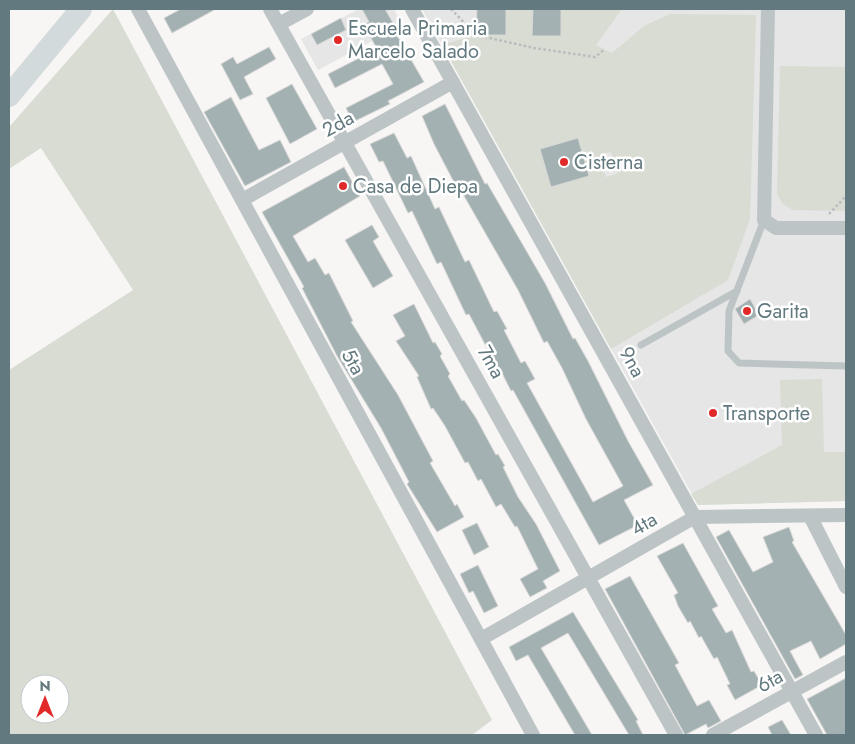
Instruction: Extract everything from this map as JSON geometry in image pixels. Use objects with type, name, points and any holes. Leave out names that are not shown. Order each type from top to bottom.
[{"type":"main road","points":[[9,96],[81,9]]},
{"type":"street","name":"5ta","points":[[138,9],[533,735]]},
{"type":"street","name":"7ma","points":[[270,9],[676,735]]},
{"type":"street","points":[[279,24],[307,9]]},
{"type":"street","name":"9na","points":[[412,9],[816,735]]},
{"type":"street","points":[[768,9],[764,220],[776,228],[846,228]]},
{"type":"street","name":"2da","points":[[242,200],[453,82]]},
{"type":"street","name":"4ta","points":[[481,640],[695,517],[846,515]]},
{"type":"street","points":[[810,516],[846,587]]},
{"type":"street","name":"6ta","points":[[713,735],[846,662]]},
{"type":"lane","points":[[764,220],[730,311],[728,351],[739,364],[846,366]]},
{"type":"lane","points":[[641,346],[737,291]]},
{"type":"path","points":[[451,9],[476,35],[534,48],[595,57],[605,49]]},
{"type":"path","points":[[812,227],[846,196]]},
{"type":"path","points":[[617,377],[641,346]]},
{"type":"shaded area","points":[[113,9],[492,720],[472,735],[9,735],[9,370],[133,290],[41,148],[9,169],[9,127]]},
{"type":"shaded area","name":"Escuela Primaria Marcelo Salado","points":[[359,9],[394,9],[402,25],[318,70],[301,39]]},
{"type":"shaded area","points":[[422,9],[846,9],[846,501],[698,505]]},
{"type":"shaded area","points":[[506,9],[533,9],[533,36],[561,36],[561,9],[622,9],[596,45],[612,53],[644,26],[670,14],[756,15],[750,219],[728,280],[611,349],[442,45],[476,35],[506,35]],"holes":[[[611,152],[617,174],[606,177],[600,154]]]},
{"type":"shaded area","points":[[780,66],[846,67],[846,211],[793,210],[783,204],[777,194]]},
{"type":"shaded area","points":[[822,379],[824,452],[846,452],[846,501],[698,505],[691,494],[782,445],[780,380]]},
{"type":"building","points":[[181,9],[216,9],[172,33],[164,18]]},
{"type":"building","points":[[362,9],[385,9],[396,28],[394,30],[424,82],[388,101],[390,104],[353,122],[346,108],[393,84],[382,64],[335,88],[328,74],[377,49],[364,25],[369,22]]},
{"type":"building","points":[[477,9],[506,9],[506,35],[476,35]]},
{"type":"building","points":[[533,9],[561,9],[561,36],[532,36]]},
{"type":"building","points":[[341,18],[346,30],[317,45],[311,34]]},
{"type":"building","points":[[269,47],[276,59],[244,77],[253,94],[240,100],[221,64],[233,57],[237,64]]},
{"type":"building","points":[[292,84],[317,129],[290,144],[266,98]]},
{"type":"building","points":[[231,97],[259,150],[280,140],[291,162],[245,186],[204,112]]},
{"type":"building","points":[[445,104],[485,184],[487,183],[545,283],[573,339],[575,338],[588,361],[628,441],[653,485],[624,500],[638,525],[599,545],[513,390],[511,391],[499,367],[495,370],[486,351],[488,350],[469,314],[466,315],[441,262],[437,264],[412,211],[408,213],[383,161],[379,162],[370,144],[394,133],[407,158],[411,156],[435,209],[439,207],[465,262],[469,260],[494,312],[497,311],[507,329],[504,330],[521,363],[525,361],[535,379],[527,383],[593,502],[623,486],[586,419],[562,368],[547,341],[544,343],[518,290],[460,189],[458,190],[434,144],[422,116]]},
{"type":"building","name":"Cisterna","points":[[578,138],[589,176],[551,187],[540,149]]},
{"type":"building","points":[[344,167],[360,196],[293,236],[308,262],[315,258],[325,275],[329,273],[353,321],[351,322],[398,395],[433,461],[430,463],[455,506],[457,504],[464,517],[437,532],[407,484],[409,482],[381,428],[337,356],[302,288],[304,287],[262,212]]},
{"type":"building","points":[[372,225],[379,237],[373,241],[393,276],[373,288],[345,240]]},
{"type":"building","name":"Garita","points":[[750,299],[759,315],[744,324],[735,309]]},
{"type":"building","points":[[414,304],[433,343],[435,342],[442,354],[440,356],[450,374],[448,376],[462,401],[464,400],[476,418],[496,455],[498,454],[505,466],[503,467],[518,497],[536,524],[560,571],[543,581],[547,588],[530,597],[520,579],[538,569],[517,526],[515,527],[501,504],[496,507],[481,479],[478,481],[468,462],[465,463],[445,426],[433,408],[431,409],[417,377],[419,376],[396,341],[405,336],[393,315]]},
{"type":"building","points":[[477,523],[489,547],[474,555],[462,530]]},
{"type":"building","points":[[789,527],[794,541],[792,542],[846,635],[846,644],[820,659],[811,641],[790,651],[803,675],[795,679],[716,537],[729,530],[753,572],[773,562],[763,537]]},
{"type":"building","points":[[683,543],[718,606],[712,609],[726,633],[732,630],[751,672],[754,671],[762,685],[735,700],[727,685],[730,684],[717,657],[714,659],[701,636],[699,638],[690,621],[688,623],[678,606],[674,595],[678,593],[657,556]]},
{"type":"building","points":[[478,565],[498,606],[484,613],[473,591],[469,593],[460,574]]},
{"type":"building","points":[[630,576],[679,663],[675,665],[697,706],[709,700],[721,721],[708,728],[706,724],[685,735],[605,589]]},
{"type":"building","points":[[573,612],[638,720],[636,721],[643,735],[629,735],[568,633],[541,648],[592,735],[575,735],[528,655],[516,661],[509,647]]},
{"type":"building","points":[[846,678],[846,735],[827,735],[807,699]]},
{"type":"building","points":[[782,720],[791,735],[772,735],[768,727]]},
{"type":"place","name":"Escuela Primaria Marcelo Salado","points":[[338,40]]},
{"type":"place","name":"Cisterna","points":[[564,162]]},
{"type":"place","name":"Casa de Diepa","points":[[343,186]]},
{"type":"place","name":"Garita","points":[[747,311]]},
{"type":"place","name":"Transporte","points":[[713,413]]}]
